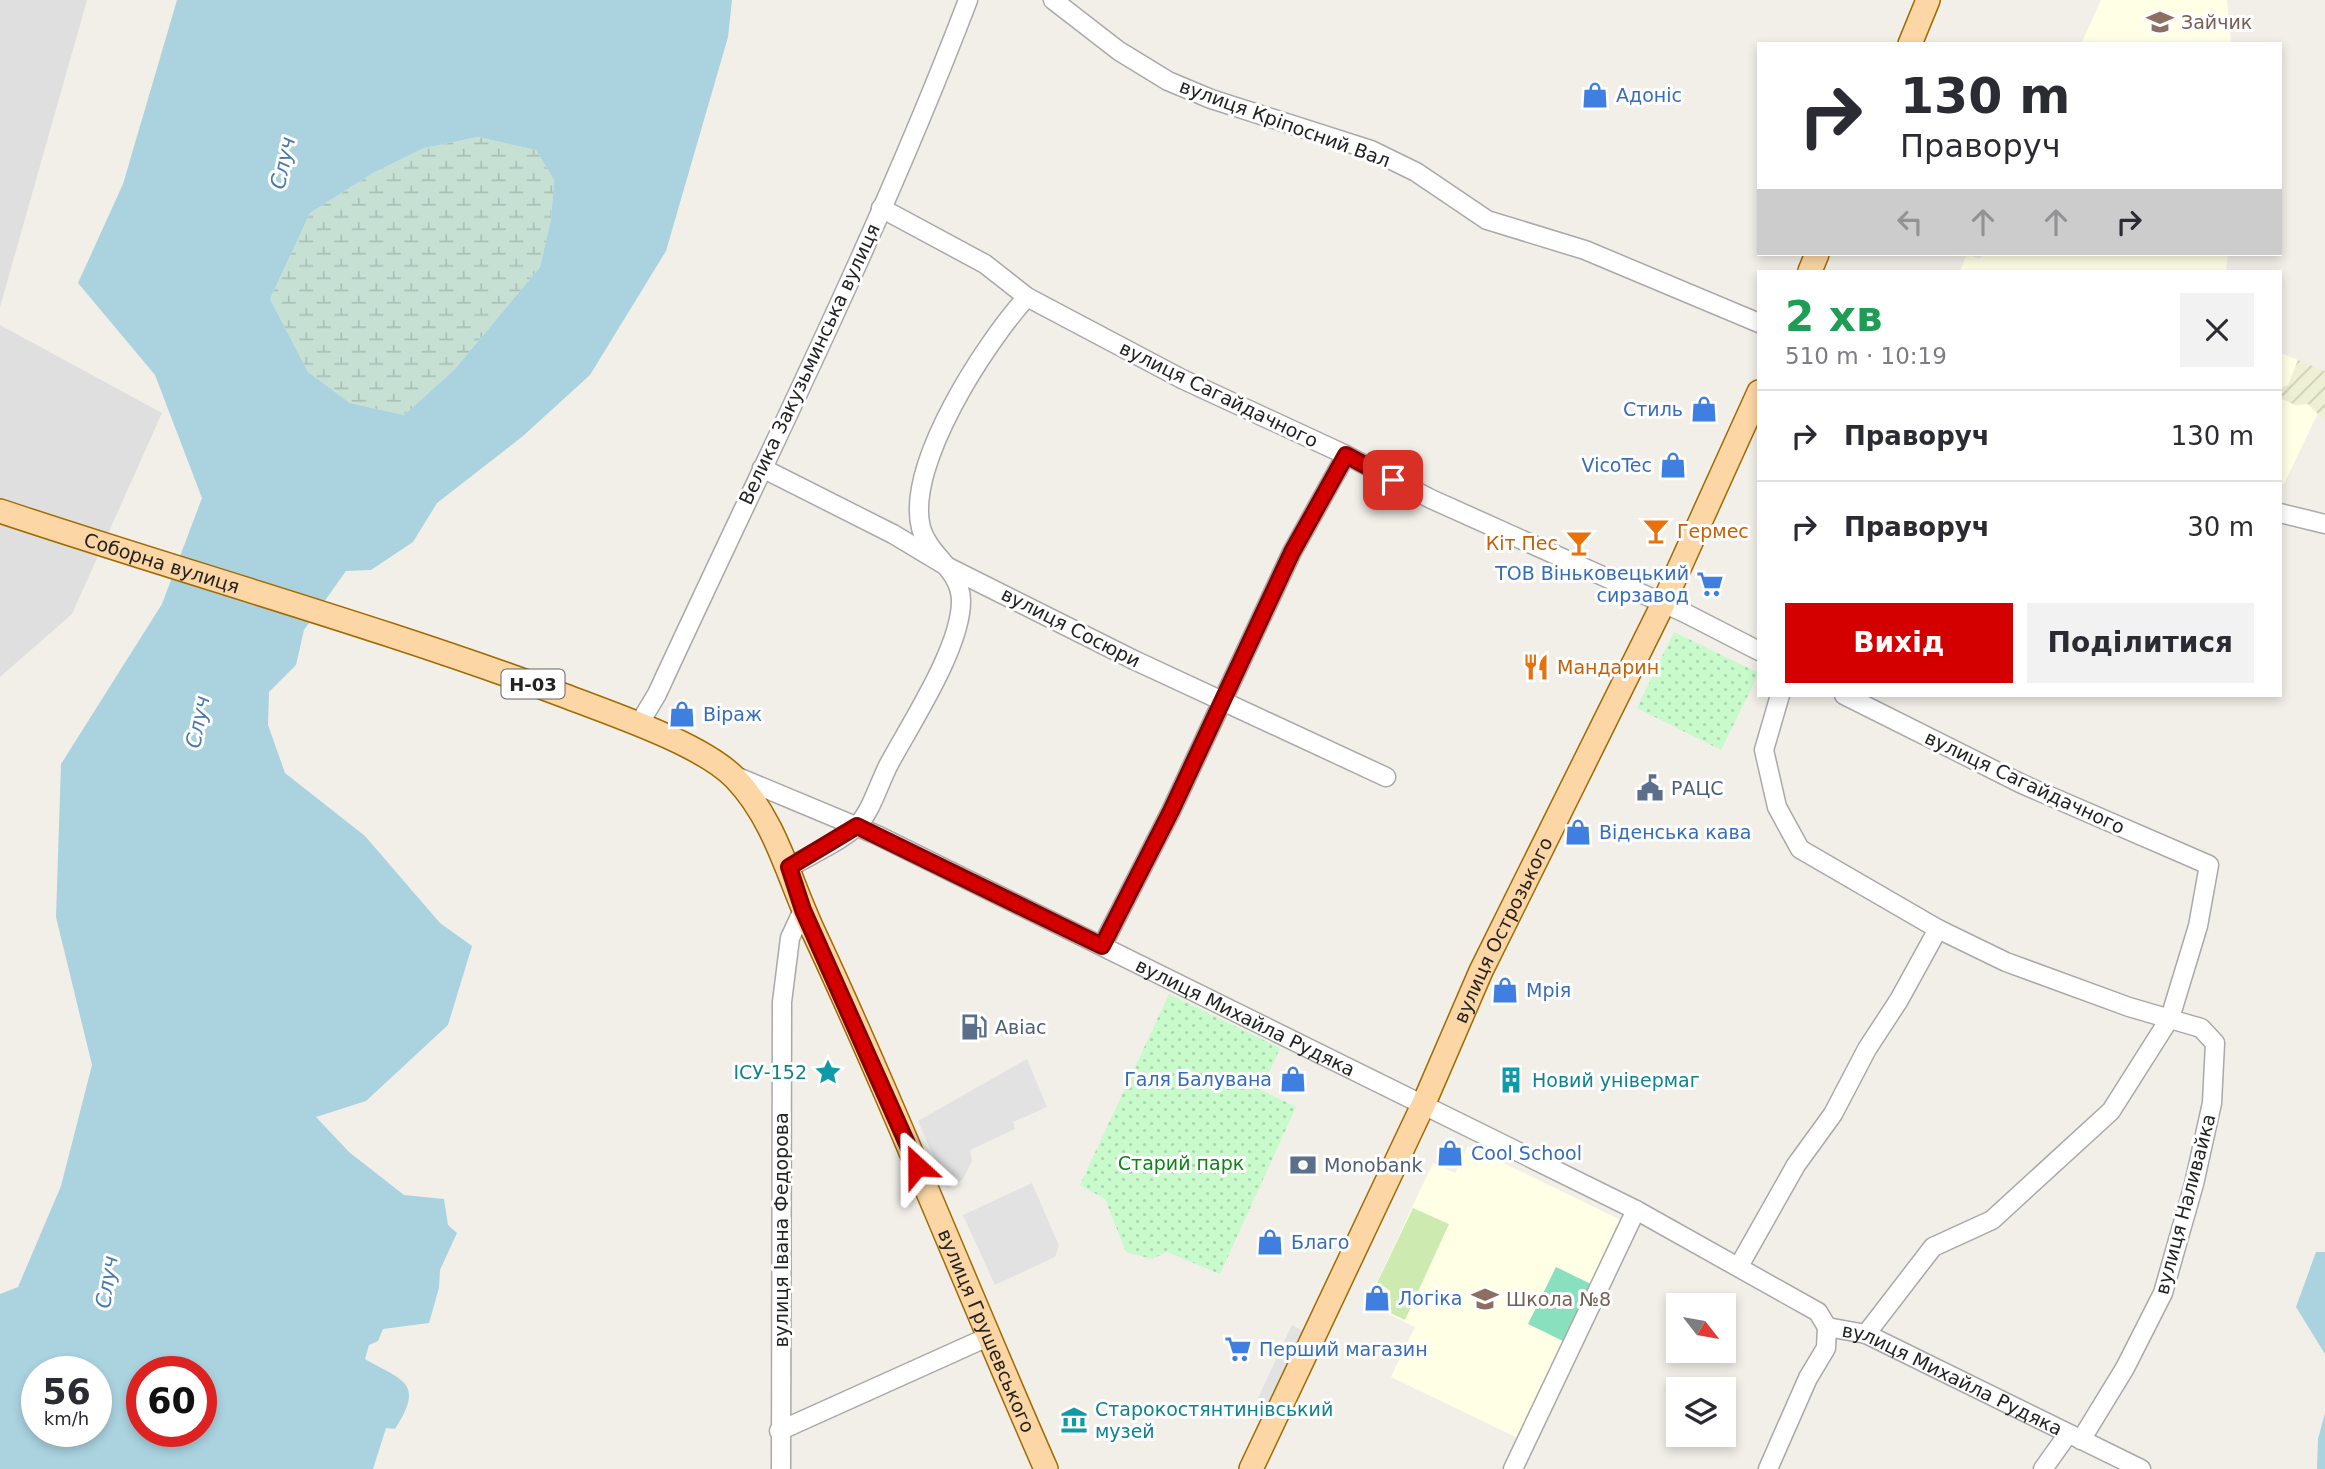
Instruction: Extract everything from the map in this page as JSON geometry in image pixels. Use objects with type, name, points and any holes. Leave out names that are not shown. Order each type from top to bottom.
[{"type":"main road","points":[[1911,42],[1928,0]]},
{"type":"main road","name":"вулиця Острозького","points":[[1251,1469],[1424,1103],[1481,971],[1663,604],[1757,396]]},
{"type":"main road","name":"Соборна вулиця","points":[[0,511],[325,615]]},
{"type":"main road","name":"вулиця Михайла Рудяка","points":[[325,615],[471,661],[639,724],[732,774]]},
{"type":"main road","name":"вулиця Грушевського","points":[[732,774],[765,819],[789,867],[803,910],[854,1020],[1046,1469]]},
{"type":"street","name":"Велика Закузьминська вулиця","points":[[639,724],[657,694],[881,208],[930,99],[968,0]]},
{"type":"street","name":"вулиця Кріпосний Вал","points":[[1053,0],[1119,51],[1168,81],[1211,99],[1371,150],[1416,172],[1487,220],[1586,250],[1757,322]]},
{"type":"street","name":"вулиця Сагайдачного","points":[[881,208],[985,264],[1027,297],[1182,379],[1346,455],[1431,499],[1663,604],[1757,650]]},
{"type":"street","points":[[789,867],[857,826],[929,692],[955,635],[961,603],[959,584],[928,547],[920,526],[918,503],[928,457],[956,399],[1009,316],[1027,297]]},
{"type":"street","points":[[1102,946],[1171,811],[1292,552],[1346,455]]},
{"type":"street","name":"вулиця Сосюри","points":[[762,468],[893,534],[947,567],[1386,777]]},
{"type":"street","points":[[2282,513],[2325,524]]},
{"type":"street","name":"вулиця Наливайка","points":[[1779,697],[1764,750],[1777,807],[1800,849],[1938,929],[2006,962],[2129,1007],[2201,1028],[2215,1043],[2212,1103],[2194,1184],[2163,1293],[2125,1368],[2075,1437],[2043,1469]]},
{"type":"street","name":"вулиця Сагайдачного","points":[[1848,697],[2022,785],[2209,865],[2198,926],[2170,1018]]},
{"type":"street","name":"вулиця Михайла Рудяка","points":[[732,774],[857,826],[1424,1103],[1636,1210],[1818,1312],[1827,1327],[1866,1334],[2141,1469]]},
{"type":"street","name":"вулиця Івана Федорова","points":[[781,1469],[782,1002],[790,938],[803,910]]},
{"type":"street","points":[[1739,1266],[1796,1165],[1833,1114],[1867,1049],[1899,1000],[1938,929]]},
{"type":"street","points":[[1866,1334],[1933,1247],[1992,1220],[2111,1111],[2170,1018]]},
{"type":"street","points":[[1513,1469],[1636,1210]]},
{"type":"street","points":[[1768,1469],[1808,1378],[1826,1348],[1827,1327]]},
{"type":"street","points":[[779,1431],[990,1336]]},
{"type":"shaded area","points":[[0,0],[87,0],[0,307]]},
{"type":"shaded area","name":"Зайчик","points":[[2101,0],[2227,0],[2231,42],[2082,42]]},
{"type":"shaded area","points":[[1966,256],[1980,259],[1982,256],[2228,256],[2226,270],[1960,270]]},
{"type":"shaded area","points":[[0,325],[162,413],[72,614],[0,677]]},
{"type":"shaded area","points":[[2282,354],[2298,360],[2288,386],[2282,388]]},
{"type":"shaded area","points":[[2298,360],[2325,371],[2325,421],[2308,404],[2295,405],[2282,399],[2282,388],[2288,385]]},
{"type":"shaded area","points":[[2282,399],[2295,405],[2307,404],[2318,413],[2284,484]]},
{"type":"shaded area","points":[[1027,1059],[1047,1107],[1013,1122],[1015,1129],[970,1150],[972,1161],[963,1179],[947,1188],[918,1121]]},
{"type":"shaded area","name":"Школа №8","points":[[1468,1146],[1625,1222],[1520,1439],[1391,1377],[1415,1327],[1378,1309],[1387,1290],[1376,1284],[1433,1163],[1455,1173]]},
{"type":"shaded area","points":[[1032,1183],[1059,1246],[1055,1257],[995,1285],[963,1215]]},
{"type":"shaded area","points":[[1292,1325],[1305,1332],[1271,1405],[1258,1398]]},
{"type":"green space","points":[[478,137],[536,150],[554,180],[551,219],[540,267],[454,370],[404,415],[350,403],[308,372],[270,299],[310,213],[373,173],[424,148]]},
{"type":"green space","points":[[1674,632],[1757,672],[1757,677],[1721,750],[1637,708]]},
{"type":"green space","name":"Старий парк","points":[[1169,994],[1280,1048],[1261,1090],[1296,1107],[1220,1274],[1167,1252],[1152,1259],[1126,1252],[1105,1199],[1080,1185]]},
{"type":"green space","points":[[1413,1208],[1449,1224],[1405,1320],[1379,1308],[1388,1289],[1377,1283]]},
{"type":"green space","points":[[1556,1267],[1591,1284],[1563,1341],[1528,1324]]},
{"type":"water","name":"Случ","points":[[177,0],[732,0],[728,37],[666,251],[590,375],[523,436],[437,503],[413,542],[371,570],[346,571],[304,630],[296,665],[269,692],[268,725],[285,773],[365,836],[440,923],[472,946],[448,1025],[366,1101],[316,1117],[349,1152],[404,1195],[444,1199],[448,1225],[457,1233],[440,1270],[439,1288],[429,1323],[383,1329],[378,1341],[369,1345],[365,1359],[399,1378],[409,1392],[404,1413],[395,1429],[386,1428],[373,1469],[0,1469],[0,1294],[18,1287],[61,1186],[92,1065],[56,917],[61,764],[162,604],[202,498],[155,375],[78,283],[123,184]],"holes":[[[478,137],[536,150],[554,180],[551,219],[540,267],[454,370],[404,415],[350,403],[308,372],[270,299],[310,213],[373,173],[424,148]]]},
{"type":"water","points":[[2316,1252],[2325,1252],[2325,1354],[2296,1307]]},
{"type":"water","points":[[2325,1413],[2325,1469],[2317,1469],[2318,1439]]},
{"type":"place","name":"Зайчик","points":[[2160,22]]},
{"type":"place","name":"Адоніс","points":[[1595,95]]},
{"type":"place","name":"Стиль","points":[[1704,409]]},
{"type":"place","name":"VicoTec","points":[[1673,465]]},
{"type":"place","name":"Гермес","points":[[1656,531]]},
{"type":"place","name":"Кіт Пес","points":[[1579,543]]},
{"type":"place","name":"ТОВ Віньковецький сирзавод","points":[[1710,584]]},
{"type":"place","name":"Мандарин","points":[[1536,667]]},
{"type":"place","name":"Віраж","points":[[682,714]]},
{"type":"place","name":"РАЦС","points":[[1650,788]]},
{"type":"place","name":"Віденська кава","points":[[1578,832]]},
{"type":"place","name":"Мрія","points":[[1505,990]]},
{"type":"place","name":"Авіас","points":[[974,1027]]},
{"type":"place","name":"ІСУ-152","points":[[828,1072]]},
{"type":"place","name":"Галя Балувана","points":[[1293,1079]]},
{"type":"place","name":"Новий універмаг","points":[[1511,1080]]},
{"type":"place","name":"Cool School","points":[[1450,1153]]},
{"type":"place","name":"Monobank","points":[[1303,1165]]},
{"type":"place","name":"Благо","points":[[1270,1242]]},
{"type":"place","name":"Логіка","points":[[1377,1298]]},
{"type":"place","name":"Школа №8","points":[[1485,1299]]},
{"type":"place","name":"Перший магазин","points":[[1238,1349]]},
{"type":"place","name":"Старокостянтинівський музей","points":[[1074,1420]]},
{"type":"route","points":[[917,1166],[797,896],[789,867],[857,826],[1102,946],[1171,811],[1292,552],[1346,455],[1393,480]]}]
